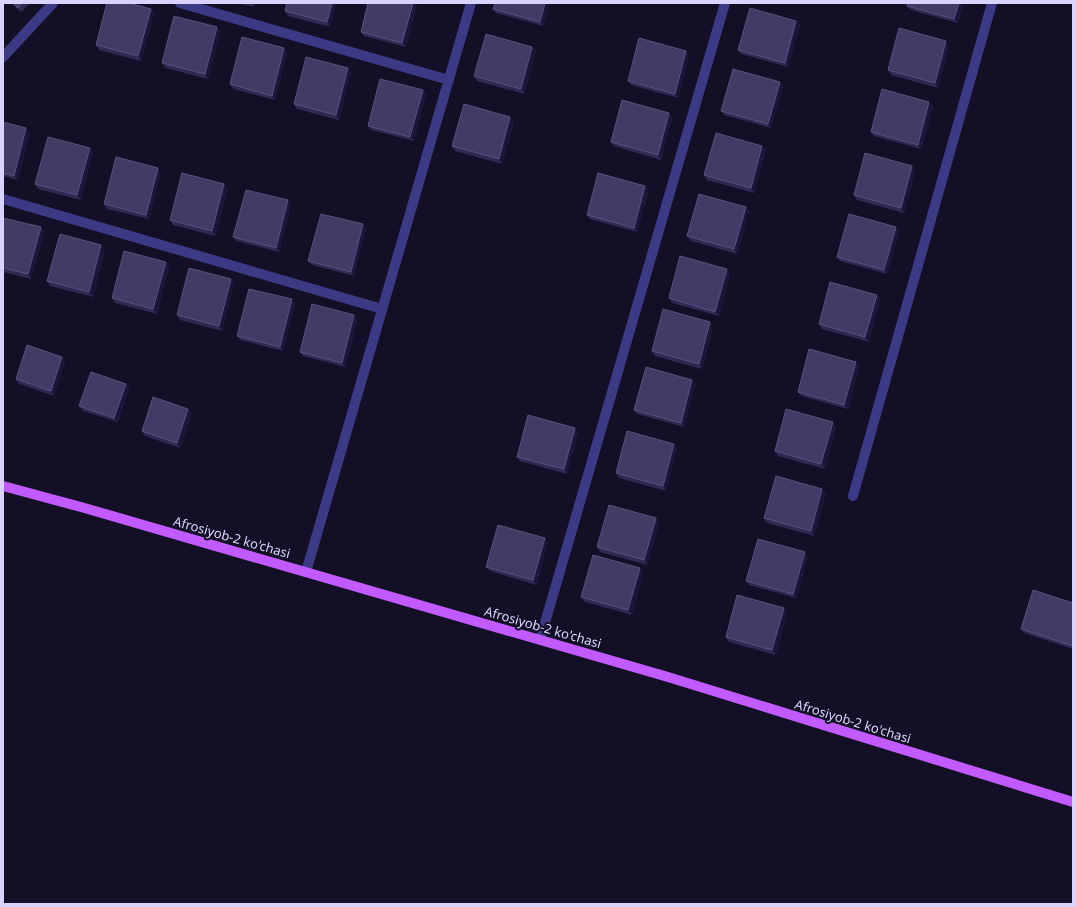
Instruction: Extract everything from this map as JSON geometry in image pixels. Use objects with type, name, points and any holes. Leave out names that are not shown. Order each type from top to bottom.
[{"type":"main road","name":"Afrosiyob-2 ko'chasi","points":[[3,486],[668,677],[1073,802]]},
{"type":"street","points":[[3,57],[53,3]]},
{"type":"street","points":[[180,3],[449,80]]},
{"type":"street","points":[[306,572],[471,3]]},
{"type":"street","points":[[540,640],[725,3]]},
{"type":"street","points":[[853,496],[992,3]]},
{"type":"street","points":[[3,200],[382,309]]},
{"type":"building","points":[[13,3],[22,3],[18,8]]},
{"type":"building","points":[[107,3],[129,3],[151,9],[138,56],[96,45]]},
{"type":"building","points":[[287,3],[332,3],[327,22],[285,11]]},
{"type":"building","points":[[368,3],[413,3],[402,43],[361,32]]},
{"type":"building","points":[[495,3],[545,3],[540,22],[493,9]]},
{"type":"building","points":[[908,3],[959,3],[954,19],[907,6]]},
{"type":"building","points":[[750,8],[796,21],[785,63],[738,50]]},
{"type":"building","points":[[174,16],[217,27],[205,74],[162,63]]},
{"type":"building","points":[[899,28],[946,41],[935,83],[888,70]]},
{"type":"building","points":[[486,34],[532,47],[521,89],[474,76]]},
{"type":"building","points":[[242,37],[284,48],[272,96],[230,84]]},
{"type":"building","points":[[639,38],[686,51],[675,94],[628,81]]},
{"type":"building","points":[[306,57],[348,68],[336,115],[294,104]]},
{"type":"building","points":[[733,69],[780,82],[768,124],[721,111]]},
{"type":"building","points":[[380,79],[423,90],[410,137],[368,126]]},
{"type":"building","points":[[882,89],[929,102],[918,145],[871,132]]},
{"type":"building","points":[[622,100],[669,113],[658,155],[611,142]]},
{"type":"building","points":[[464,104],[510,117],[499,159],[452,146]]},
{"type":"building","points":[[3,122],[26,128],[14,176],[3,173]]},
{"type":"building","points":[[716,133],[762,146],[751,188],[704,175]]},
{"type":"building","points":[[48,137],[90,148],[77,195],[35,184]]},
{"type":"building","points":[[865,153],[912,166],[901,208],[854,195]]},
{"type":"building","points":[[116,157],[158,168],[146,215],[104,204]]},
{"type":"building","points":[[182,173],[224,184],[212,231],[170,220]]},
{"type":"building","points":[[598,173],[645,186],[634,228],[587,215]]},
{"type":"building","points":[[246,190],[288,200],[276,248],[233,237]]},
{"type":"building","points":[[699,194],[746,207],[734,249],[687,236]]},
{"type":"building","points":[[321,214],[363,224],[351,272],[308,261]]},
{"type":"building","points":[[849,214],[896,227],[884,270],[837,257]]},
{"type":"building","points":[[3,218],[41,227],[28,274],[3,268]]},
{"type":"building","points":[[60,234],[101,245],[89,292],[47,281]]},
{"type":"building","points":[[124,251],[166,262],[153,309],[112,298]]},
{"type":"building","points":[[680,256],[727,269],[715,312],[669,298]]},
{"type":"building","points":[[189,268],[231,279],[219,326],[177,315]]},
{"type":"building","points":[[830,282],[877,295],[865,337],[819,324]]},
{"type":"building","points":[[249,289],[292,299],[280,347],[237,336]]},
{"type":"building","points":[[312,304],[354,315],[342,363],[300,352]]},
{"type":"building","points":[[663,309],[710,322],[699,364],[652,351]]},
{"type":"building","points":[[27,345],[62,357],[51,391],[16,379]]},
{"type":"building","points":[[809,349],[856,362],[844,405],[798,392]]},
{"type":"building","points":[[646,367],[692,380],[681,423],[634,410]]},
{"type":"building","points":[[91,372],[126,384],[114,418],[79,406]]},
{"type":"building","points":[[153,397],[188,409],[177,443],[142,431]]},
{"type":"building","points":[[786,409],[833,422],[821,464],[775,451]]},
{"type":"building","points":[[528,415],[575,428],[564,469],[517,457]]},
{"type":"building","points":[[627,431],[674,444],[663,486],[616,473]]},
{"type":"building","points":[[776,476],[822,489],[811,531],[764,518]]},
{"type":"building","points":[[609,505],[656,518],[644,560],[597,547]]},
{"type":"building","points":[[498,525],[545,538],[533,580],[486,567]]},
{"type":"building","points":[[758,539],[805,552],[793,594],[746,581]]},
{"type":"building","points":[[593,555],[640,568],[628,610],[581,597]]},
{"type":"building","points":[[1033,590],[1073,603],[1073,646],[1021,629]]},
{"type":"building","points":[[737,595],[784,608],[772,650],[726,637]]}]
